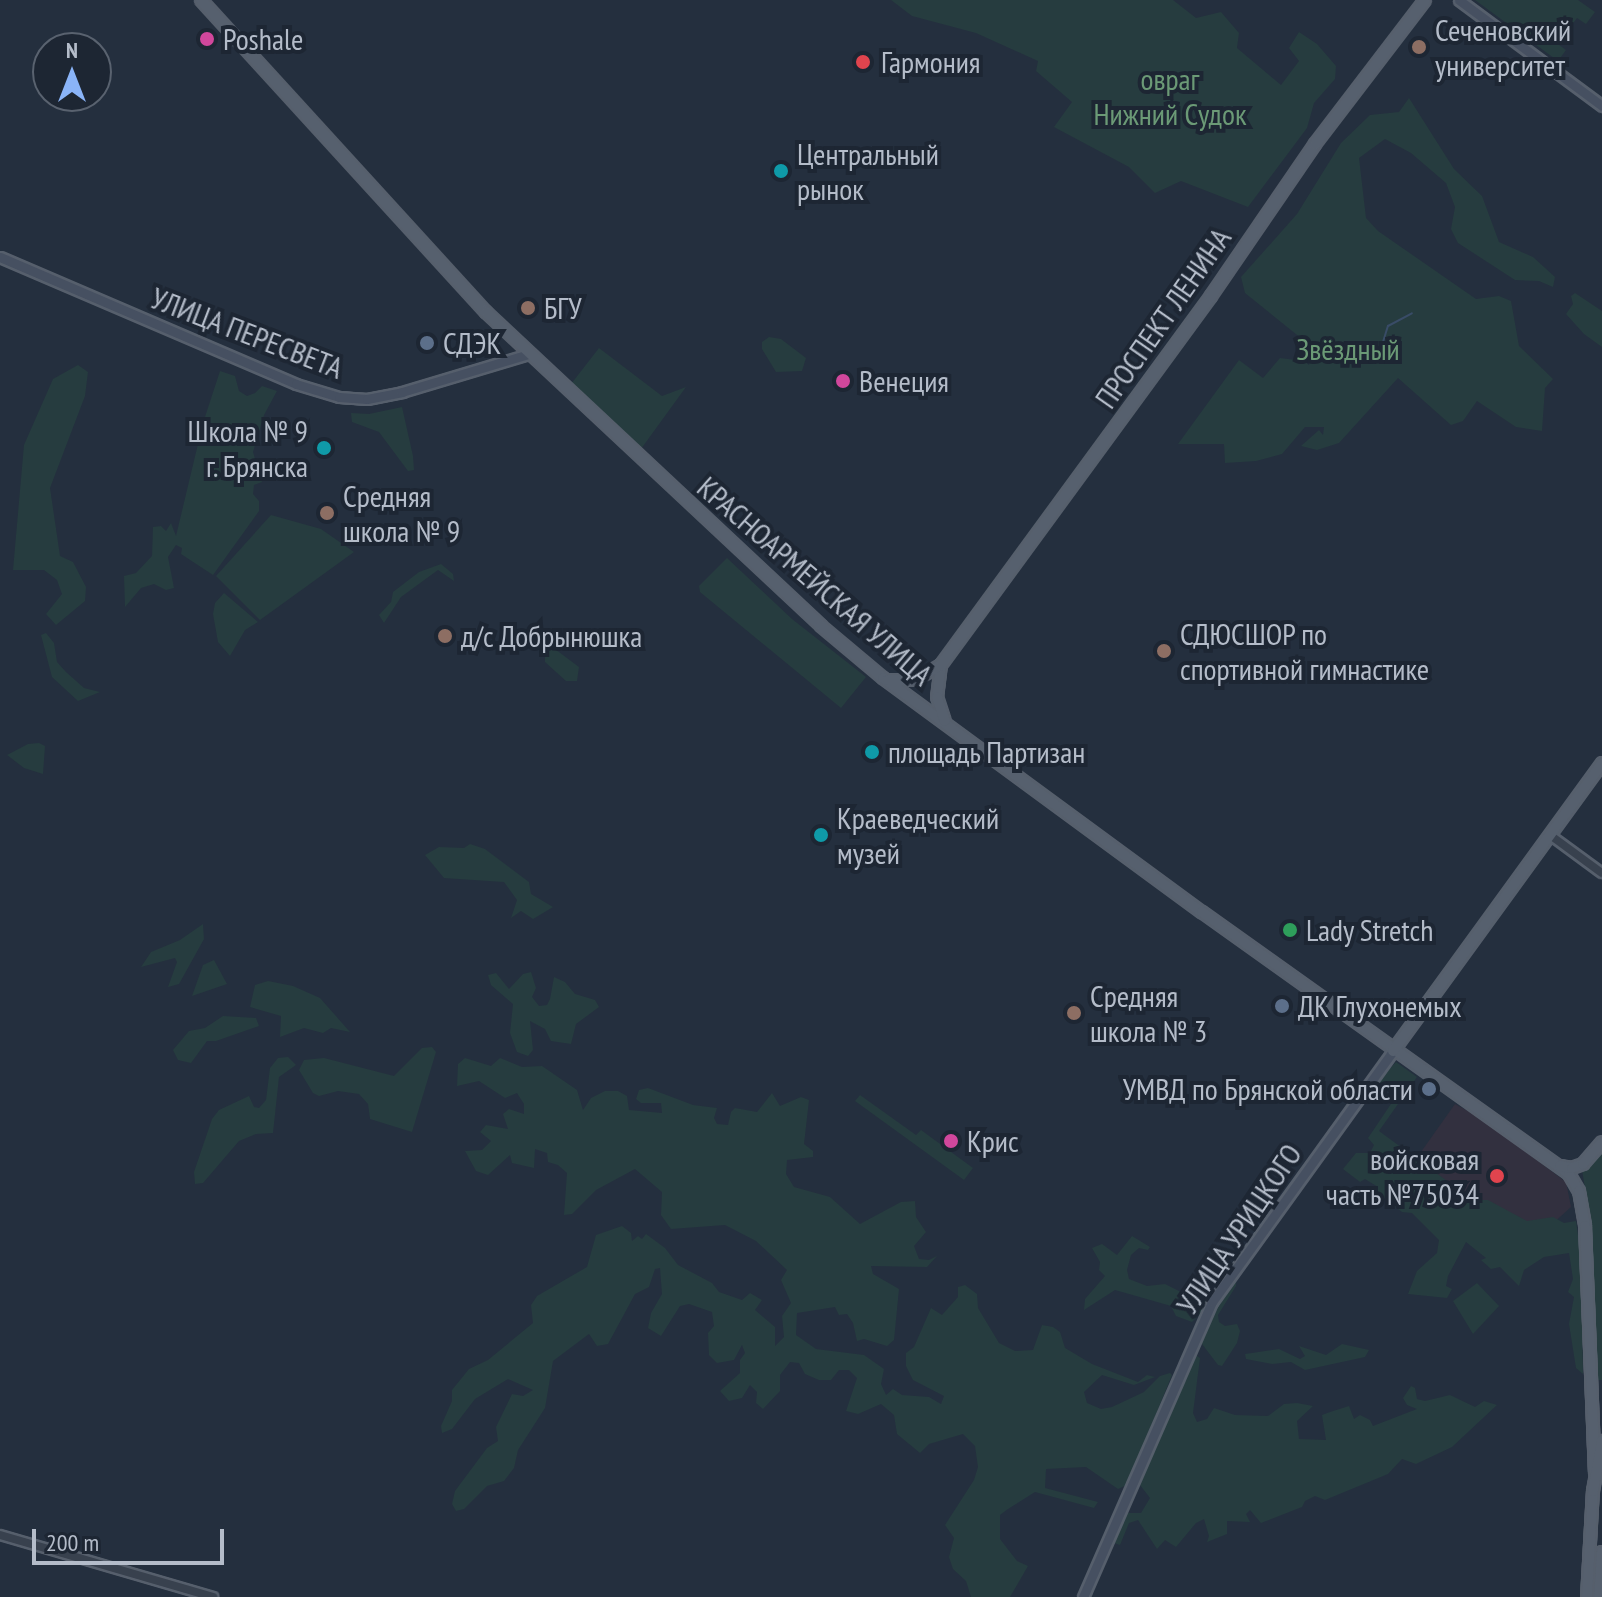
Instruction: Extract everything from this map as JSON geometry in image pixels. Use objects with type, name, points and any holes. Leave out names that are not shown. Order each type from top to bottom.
[{"type":"main road","name":"КРАСНОАРМЕЙСКАЯ УЛИЦА","points":[[201,0],[447,271],[529,354],[791,600],[883,678],[1393,1051],[1573,1178],[1583,1211],[1595,1472]]},
{"type":"main road","name":"ПРОСПЕКТ ЛЕНИНА","points":[[941,665],[1211,296],[1315,144],[1425,0]]},
{"type":"main road","points":[[1459,0],[1602,106]]},
{"type":"main road","name":"УЛИЦА ПЕРЕСВЕТА","points":[[0,257],[296,384],[339,397],[367,399],[402,392],[529,354]]},
{"type":"main road","points":[[883,678],[896,682],[915,680],[941,665]]},
{"type":"main road","points":[[941,665],[937,697],[946,724]]},
{"type":"main road","name":"УЛИЦА УРИЦКОГО","points":[[1083,1597],[1212,1302],[1602,763]]},
{"type":"main road","points":[[1554,1164],[1577,1166],[1602,1142]]},
{"type":"main road","points":[[1587,1597],[1595,1472],[1602,1441]]},
{"type":"main road","points":[[1599,1597],[1602,1552]]},
{"type":"street","points":[[1550,835],[1602,873]]},
{"type":"street","points":[[0,1535],[213,1597]]},
{"type":"shaded area","name":"войсковая часть №75034","points":[[1455,1104],[1481,1118],[1566,1182],[1571,1207],[1541,1234],[1474,1201],[1416,1159]]},
{"type":"green space","name":"овраг Нижний Судок","points":[[891,0],[1173,0],[1196,18],[1221,12],[1239,33],[1237,48],[1281,85],[1299,61],[1289,48],[1299,32],[1317,44],[1336,66],[1335,79],[1314,103],[1307,128],[1248,207],[1181,181],[1155,193],[1129,167],[1054,127],[1072,102],[1036,71],[1038,61],[976,33],[912,16]]},
{"type":"green space","points":[[1475,0],[1578,0],[1595,12],[1586,24],[1577,18],[1558,44],[1566,50],[1558,61]]},
{"type":"green space","name":"Звёздный","points":[[1409,98],[1454,169],[1482,196],[1499,242],[1533,257],[1555,277],[1553,287],[1539,281],[1515,280],[1458,243],[1451,229],[1455,207],[1446,183],[1411,153],[1385,139],[1359,158],[1366,218],[1378,231],[1476,299],[1499,296],[1511,301],[1519,346],[1553,379],[1545,388],[1542,431],[1516,427],[1477,401],[1463,421],[1451,425],[1398,378],[1339,443],[1317,450],[1301,446],[1319,430],[1323,435],[1324,427],[1305,427],[1282,454],[1256,461],[1225,463],[1224,444],[1178,444],[1239,360],[1263,378],[1280,358],[1304,361],[1309,365],[1312,347],[1245,293],[1241,277],[1297,214],[1341,143],[1370,115],[1399,112]]},
{"type":"green space","points":[[1575,293],[1602,311],[1602,347],[1584,334],[1566,314],[1573,304],[1571,296]]},
{"type":"green space","points":[[769,337],[781,339],[806,358],[802,371],[776,372],[762,349],[762,342]]},
{"type":"green space","points":[[599,348],[662,396],[686,387],[641,449],[571,384]]},
{"type":"green space","points":[[78,365],[88,372],[85,396],[50,488],[60,556],[73,562],[86,587],[85,601],[56,625],[46,614],[62,594],[57,580],[44,570],[13,570],[24,445],[53,379]]},
{"type":"green space","points":[[220,371],[235,376],[239,391],[247,396],[262,386],[277,391],[264,415],[253,452],[262,482],[254,485],[253,494],[259,501],[259,511],[213,575],[181,554],[182,548],[176,545],[168,557],[174,588],[166,590],[154,584],[141,588],[125,607],[124,576],[136,573],[152,556],[153,527],[161,526],[166,531],[171,523],[176,536],[203,423]]},
{"type":"green space","points":[[402,407],[413,456],[414,470],[408,471],[379,432],[352,422],[351,413],[369,414]]},
{"type":"green space","points":[[271,515],[321,529],[354,552],[260,620],[216,576]]},
{"type":"green space","points":[[727,558],[792,619],[866,677],[841,708],[700,592],[699,586]]},
{"type":"green space","points":[[441,564],[453,574],[454,581],[438,570],[401,597],[384,623],[379,615],[391,602],[393,592],[419,572]]},
{"type":"green space","points":[[224,593],[258,622],[245,630],[230,656],[218,642],[213,614],[215,603]]},
{"type":"green space","points":[[46,633],[54,643],[57,662],[66,672],[84,688],[100,692],[78,701],[52,677],[41,635]]},
{"type":"green space","points":[[555,649],[579,667],[577,681],[566,681],[545,662],[545,651]]},
{"type":"green space","points":[[28,744],[45,746],[43,774],[24,768],[7,755]]},
{"type":"green space","points":[[470,844],[485,849],[529,882],[531,894],[553,907],[533,919],[521,911],[511,918],[517,900],[504,882],[444,878],[425,855],[439,847],[464,848]]},
{"type":"green space","points":[[203,924],[204,939],[179,984],[168,987],[177,962],[175,958],[141,967],[151,952],[180,940]]},
{"type":"green space","points":[[214,960],[227,984],[192,996],[203,965]]},
{"type":"green space","points":[[531,972],[536,988],[532,997],[539,1006],[547,1005],[554,977],[565,982],[575,994],[595,1000],[599,1007],[576,1024],[571,1044],[551,1041],[545,1029],[530,1021],[533,1050],[528,1056],[517,1052],[510,1033],[513,1004],[491,985],[488,975],[496,973],[509,989],[523,974]]},
{"type":"green space","points":[[268,981],[293,986],[320,998],[350,1032],[331,1028],[323,1033],[304,1028],[280,1037],[281,1016],[250,1007],[255,985]]},
{"type":"green space","points":[[223,1016],[256,1018],[259,1026],[216,1041],[207,1041],[191,1063],[178,1060],[173,1050],[189,1031],[205,1028]]},
{"type":"green space","points":[[432,1047],[436,1052],[412,1132],[370,1119],[368,1104],[359,1094],[338,1091],[319,1096],[313,1093],[299,1070],[304,1060],[324,1058],[394,1076],[422,1048]]},
{"type":"green space","points":[[288,1057],[296,1065],[279,1077],[273,1133],[256,1134],[239,1141],[203,1183],[195,1184],[194,1172],[212,1119],[219,1110],[249,1096],[254,1107],[259,1108],[266,1100],[270,1068],[278,1058]]},
{"type":"green space","points":[[465,1058],[491,1066],[500,1058],[522,1067],[542,1066],[577,1090],[583,1110],[591,1098],[605,1091],[618,1091],[627,1096],[629,1110],[662,1113],[661,1103],[641,1103],[636,1099],[639,1090],[648,1088],[693,1105],[717,1108],[714,1118],[717,1124],[728,1125],[735,1108],[757,1112],[772,1093],[780,1106],[801,1097],[809,1100],[804,1144],[813,1151],[813,1157],[787,1160],[786,1174],[794,1187],[830,1197],[860,1224],[901,1202],[915,1201],[916,1217],[926,1232],[914,1246],[919,1259],[929,1260],[937,1256],[927,1267],[871,1266],[873,1274],[899,1289],[894,1340],[887,1346],[864,1339],[857,1341],[853,1323],[847,1314],[839,1315],[835,1307],[797,1313],[796,1335],[816,1349],[864,1355],[884,1369],[881,1384],[886,1395],[893,1389],[902,1395],[929,1397],[941,1404],[944,1396],[913,1380],[906,1366],[906,1353],[914,1347],[931,1308],[942,1315],[958,1297],[958,1287],[965,1285],[977,1294],[978,1308],[999,1343],[1015,1351],[1033,1350],[1042,1325],[1053,1327],[1060,1332],[1065,1348],[1092,1364],[1138,1382],[1147,1375],[1155,1377],[1134,1385],[1102,1375],[1084,1392],[1087,1403],[1101,1409],[1112,1407],[1144,1392],[1160,1376],[1170,1373],[1172,1375],[1127,1485],[1118,1489],[1086,1467],[1046,1469],[1045,1488],[1098,1502],[1094,1508],[1035,1492],[1008,1509],[1000,1515],[1000,1539],[1017,1561],[1028,1566],[1010,1597],[971,1597],[966,1581],[953,1569],[949,1557],[954,1538],[945,1525],[974,1480],[978,1467],[975,1446],[963,1434],[929,1444],[920,1453],[897,1434],[894,1415],[881,1404],[858,1414],[846,1411],[857,1378],[849,1370],[839,1370],[831,1380],[819,1380],[805,1374],[799,1363],[790,1362],[780,1375],[780,1391],[763,1409],[756,1403],[757,1392],[750,1385],[742,1398],[729,1401],[720,1391],[740,1373],[740,1360],[745,1353],[742,1345],[734,1360],[717,1363],[709,1355],[708,1333],[714,1326],[712,1312],[689,1304],[680,1306],[661,1336],[648,1328],[651,1313],[662,1294],[660,1268],[655,1269],[649,1287],[635,1294],[608,1344],[597,1346],[589,1334],[553,1361],[545,1408],[518,1450],[514,1468],[504,1481],[487,1486],[464,1509],[456,1511],[452,1504],[455,1491],[487,1448],[498,1441],[496,1427],[512,1394],[523,1396],[533,1390],[508,1379],[475,1399],[452,1429],[442,1433],[441,1426],[452,1401],[452,1390],[469,1369],[488,1360],[533,1323],[531,1305],[537,1296],[587,1267],[596,1235],[622,1226],[631,1233],[632,1241],[638,1236],[642,1239],[646,1234],[665,1248],[678,1265],[712,1283],[719,1292],[742,1300],[750,1293],[762,1300],[755,1310],[775,1327],[775,1346],[784,1337],[782,1316],[791,1303],[781,1280],[787,1270],[756,1241],[725,1225],[671,1229],[661,1215],[662,1192],[635,1169],[596,1190],[572,1214],[564,1215],[567,1173],[558,1165],[548,1162],[547,1153],[535,1149],[534,1168],[512,1163],[510,1155],[488,1175],[476,1171],[465,1151],[482,1150],[491,1141],[480,1132],[486,1125],[508,1129],[503,1114],[509,1109],[524,1114],[524,1104],[517,1093],[505,1098],[479,1081],[457,1086],[458,1064]]},
{"type":"green space","points":[[1396,1062],[1417,1077],[1379,1131],[1473,1200],[1488,1200],[1527,1221],[1553,1217],[1564,1223],[1576,1221],[1581,1257],[1583,1374],[1576,1368],[1569,1324],[1574,1297],[1568,1292],[1573,1279],[1569,1253],[1544,1257],[1524,1270],[1519,1286],[1500,1267],[1491,1269],[1481,1260],[1486,1258],[1466,1242],[1448,1276],[1446,1286],[1452,1289],[1447,1298],[1408,1294],[1417,1271],[1437,1253],[1439,1240],[1412,1213],[1402,1212],[1378,1194],[1378,1187],[1365,1179],[1360,1182],[1343,1169],[1356,1153],[1370,1153],[1374,1145],[1368,1138],[1397,1095],[1378,1081]]},
{"type":"green space","points":[[860,1095],[916,1135],[921,1130],[973,1168],[964,1180],[855,1101]]},
{"type":"green space","points":[[1602,1148],[1602,1380],[1598,1380],[1590,1218],[1582,1170]]},
{"type":"green space","points":[[1132,1236],[1150,1247],[1148,1250],[1139,1248],[1131,1255],[1127,1270],[1129,1279],[1147,1286],[1165,1284],[1195,1299],[1209,1290],[1204,1310],[1192,1322],[1176,1316],[1171,1306],[1115,1290],[1084,1310],[1085,1299],[1105,1276],[1099,1270],[1100,1262],[1092,1248],[1102,1244],[1117,1255]]},
{"type":"green space","points":[[1237,1272],[1236,1286],[1218,1315],[1219,1322],[1225,1326],[1237,1324],[1240,1331],[1237,1343],[1222,1366],[1202,1344],[1202,1336],[1215,1306],[1234,1283]]},
{"type":"green space","points":[[1477,1283],[1499,1306],[1473,1334],[1453,1301]]},
{"type":"green space","points":[[1342,1344],[1369,1350],[1365,1357],[1305,1370],[1291,1362],[1272,1364],[1246,1359],[1245,1354],[1279,1349],[1300,1359],[1305,1356],[1299,1346],[1326,1355]]},
{"type":"green space","points":[[1194,1354],[1200,1358],[1193,1413],[1197,1422],[1207,1419],[1214,1408],[1235,1415],[1268,1416],[1284,1404],[1297,1403],[1313,1406],[1297,1421],[1299,1439],[1326,1440],[1322,1415],[1349,1406],[1354,1419],[1360,1415],[1370,1420],[1373,1426],[1417,1409],[1407,1405],[1403,1398],[1411,1386],[1415,1388],[1417,1399],[1425,1401],[1450,1395],[1475,1407],[1484,1401],[1497,1405],[1452,1447],[1416,1464],[1402,1459],[1388,1474],[1325,1500],[1315,1496],[1305,1501],[1302,1507],[1261,1523],[1250,1510],[1246,1514],[1250,1522],[1227,1521],[1227,1534],[1207,1542],[1209,1536],[1204,1519],[1196,1523],[1176,1547],[1165,1540],[1157,1549],[1138,1520],[1129,1523],[1120,1545],[1114,1543],[1125,1513],[1141,1513],[1150,1498],[1140,1485]]},
{"type":"waterway","points":[[1383,342],[1388,326],[1412,313]]},
{"type":"place","name":"Poshale","points":[[207,39]]},
{"type":"place","name":"Сеченовский университет","points":[[1419,47]]},
{"type":"place","name":"Гармония","points":[[863,62]]},
{"type":"place","name":"Центральный рынок","points":[[781,171]]},
{"type":"place","name":"БГУ","points":[[528,308]]},
{"type":"place","name":"СДЭК","points":[[427,343]]},
{"type":"place","name":"Венеция","points":[[843,381]]},
{"type":"place","name":"Школа № 9 г. Брянска","points":[[324,448]]},
{"type":"place","name":"Средняя школа № 9","points":[[327,513]]},
{"type":"place","name":"д/с Добрынюшка","points":[[445,636]]},
{"type":"place","name":"СДЮСШОР по спортивной гимнастике","points":[[1164,651]]},
{"type":"place","name":"площадь Партизан","points":[[872,752]]},
{"type":"place","name":"Краеведческий музей","points":[[821,835]]},
{"type":"place","name":"Lady Stretch","points":[[1290,930]]},
{"type":"place","name":"ДК Глухонемых","points":[[1282,1006]]},
{"type":"place","name":"Средняя школа № 3","points":[[1074,1013]]},
{"type":"place","name":"УМВД по Брянской области","points":[[1429,1089]]},
{"type":"place","name":"Крис","points":[[951,1141]]},
{"type":"place","name":"войсковая часть №75034","points":[[1497,1176]]}]
